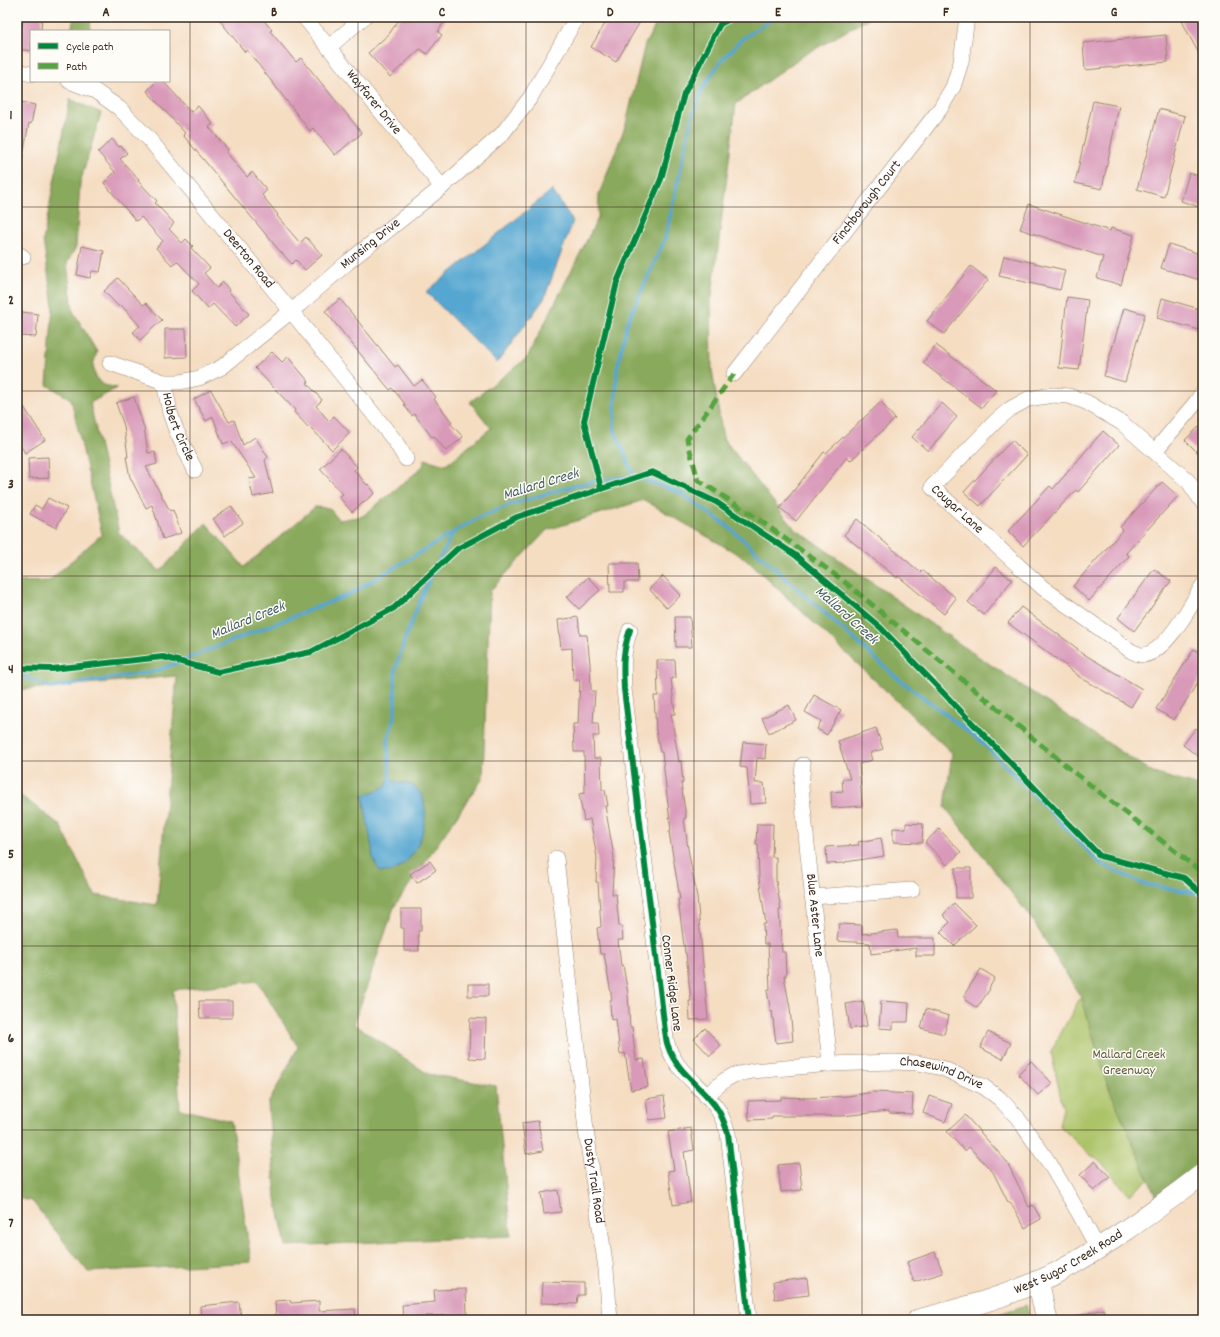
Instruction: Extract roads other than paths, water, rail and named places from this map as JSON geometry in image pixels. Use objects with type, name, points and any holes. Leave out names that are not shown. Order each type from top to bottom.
[{"type":"main road","name":"West Sugar Creek Road","points":[[918,1320],[958,1310],[992,1299],[1056,1273],[1098,1249],[1137,1223],[1203,1174]]},
{"type":"main road","points":[[1038,1281],[1046,1320]]},
{"type":"street","name":"Wayfarer Drive","points":[[304,17],[442,187]]},
{"type":"street","points":[[329,48],[364,17]]},
{"type":"street","name":"Munsing Drive","points":[[110,363],[164,382],[180,382],[199,378],[222,367],[348,262],[442,187],[502,134],[530,98],[577,17]]},
{"type":"street","name":"Finchborough Court","points":[[734,374],[940,109],[953,87],[961,62],[967,17]]},
{"type":"street","points":[[17,71],[30,74]]},
{"type":"street","name":"Deerton Road","points":[[72,82],[95,91],[119,108],[149,139],[291,311],[395,441],[406,459]]},
{"type":"street","name":"Holbert Circle","points":[[164,382],[170,413],[176,430],[195,470]]},
{"type":"street","points":[[1155,451],[1197,401],[1203,391]]},
{"type":"street","name":"Cougar Lane","points":[[1203,503],[1188,481],[1122,423],[1086,402],[1069,396],[1040,396],[1028,399],[1010,410],[996,421],[932,487],[1043,588],[1131,651],[1142,655],[1153,652],[1162,646],[1188,610],[1203,585]]},
{"type":"street","name":"Conner Ridge Lane","points":[[630,630],[623,661],[624,689],[665,1031],[668,1047],[678,1065],[689,1079],[718,1109],[728,1134],[749,1320]]},
{"type":"street","name":"Blue Aster Lane","points":[[803,765],[801,787],[830,1064]]},
{"type":"street","name":"Dusty Trail Road","points":[[556,858],[586,1130],[606,1269],[610,1320]]},
{"type":"street","points":[[812,897],[912,890]]},
{"type":"street","name":"Chasewind Drive","points":[[706,1096],[724,1080],[734,1075],[753,1071],[830,1064],[893,1062],[918,1063],[942,1068],[984,1087],[999,1098],[1017,1117],[1033,1138],[1080,1215],[1098,1249]]},
{"type":"water","points":[[552,190],[573,221],[544,299],[497,363],[426,292]]},
{"type":"water","points":[[389,777],[398,783],[412,785],[421,793],[425,806],[425,821],[421,836],[414,851],[405,863],[393,871],[381,872],[373,859],[363,796],[386,786]]},
{"type":"waterway","points":[[634,476],[614,429],[617,369],[627,323],[665,239],[692,117],[703,88],[720,62],[742,39],[776,17]]},
{"type":"waterway","name":"Mallard Creek","points":[[17,672],[20,675],[51,688],[156,671],[350,594],[476,519],[512,504],[576,485],[634,476],[681,493],[730,528],[896,677],[981,741],[1100,863],[1143,884],[1203,894]]},
{"type":"waterway","points":[[390,782],[388,740],[395,713],[395,671],[406,636],[427,584],[452,535]]},
{"type":"park label","name":"Mallard Creek Greenway","points":[[1129,1064]]}]
